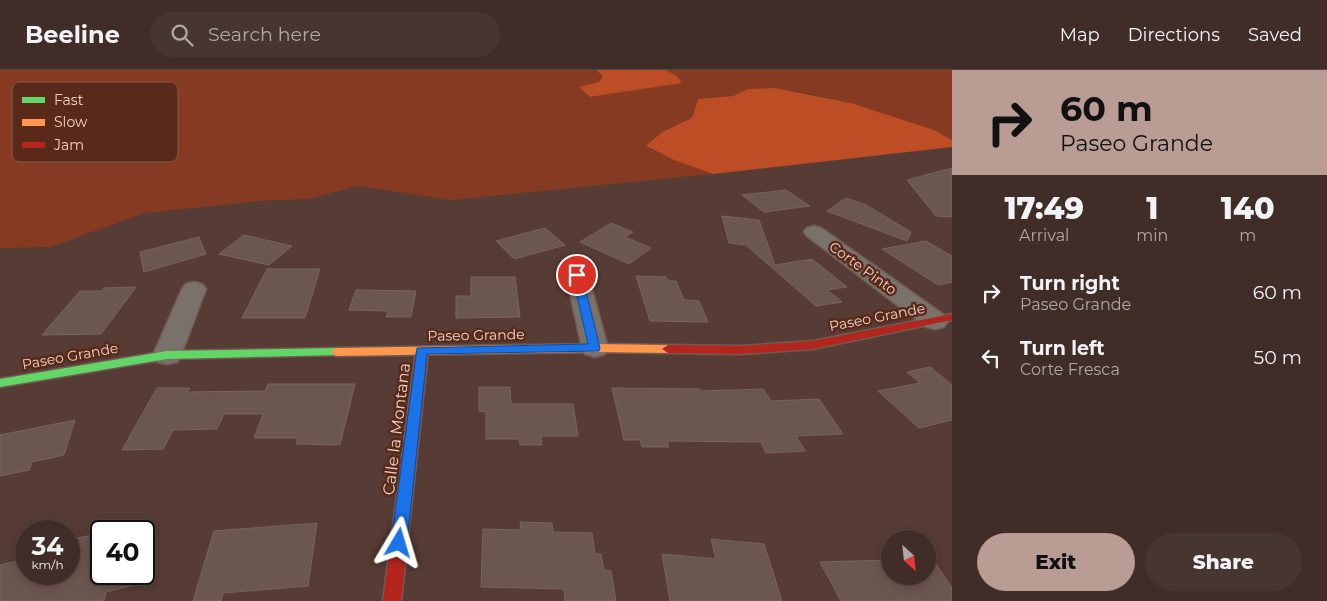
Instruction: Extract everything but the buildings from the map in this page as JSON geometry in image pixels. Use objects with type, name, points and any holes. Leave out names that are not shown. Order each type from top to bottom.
[{"type":"street","name":"Corte Pinto","points":[[814,232],[944,319]]},
{"type":"street","points":[[577,275],[595,348]]},
{"type":"street","points":[[167,355],[194,289]]},
{"type":"street","name":"Paseo Grande","points":[[0,383],[167,355],[595,348],[741,350],[804,346],[944,319]]},
{"type":"street","name":"Calle la Montana","points":[[392,601],[422,350]]},
{"type":"shaded area","points":[[0,70],[596,70],[603,76],[590,97],[681,83],[676,75],[665,70],[952,70],[952,140],[934,130],[851,103],[775,88],[748,89],[733,96],[698,99],[692,118],[662,132],[646,147],[674,160],[713,174],[452,200],[357,186],[309,199],[261,201],[145,213],[50,247],[0,248]]},
{"type":"shaded area","points":[[596,70],[665,70],[676,75],[682,83],[590,97],[579,87],[599,82],[603,76]]},
{"type":"shaded area","points":[[775,88],[851,103],[934,130],[952,140],[952,147],[713,174],[674,160],[646,146],[662,132],[692,118],[698,99],[733,96],[748,89]]},
{"type":"traffic: fast","points":[[0,383],[167,355],[336,352]]},
{"type":"traffic: slow","points":[[336,352],[595,348],[668,349]]},
{"type":"traffic: jam","points":[[668,349],[741,350],[813,345],[952,317]]},
{"type":"traffic: jam","points":[[392,601],[422,351]]},
{"type":"route","points":[[399,543],[422,350],[595,348],[577,275]]}]
